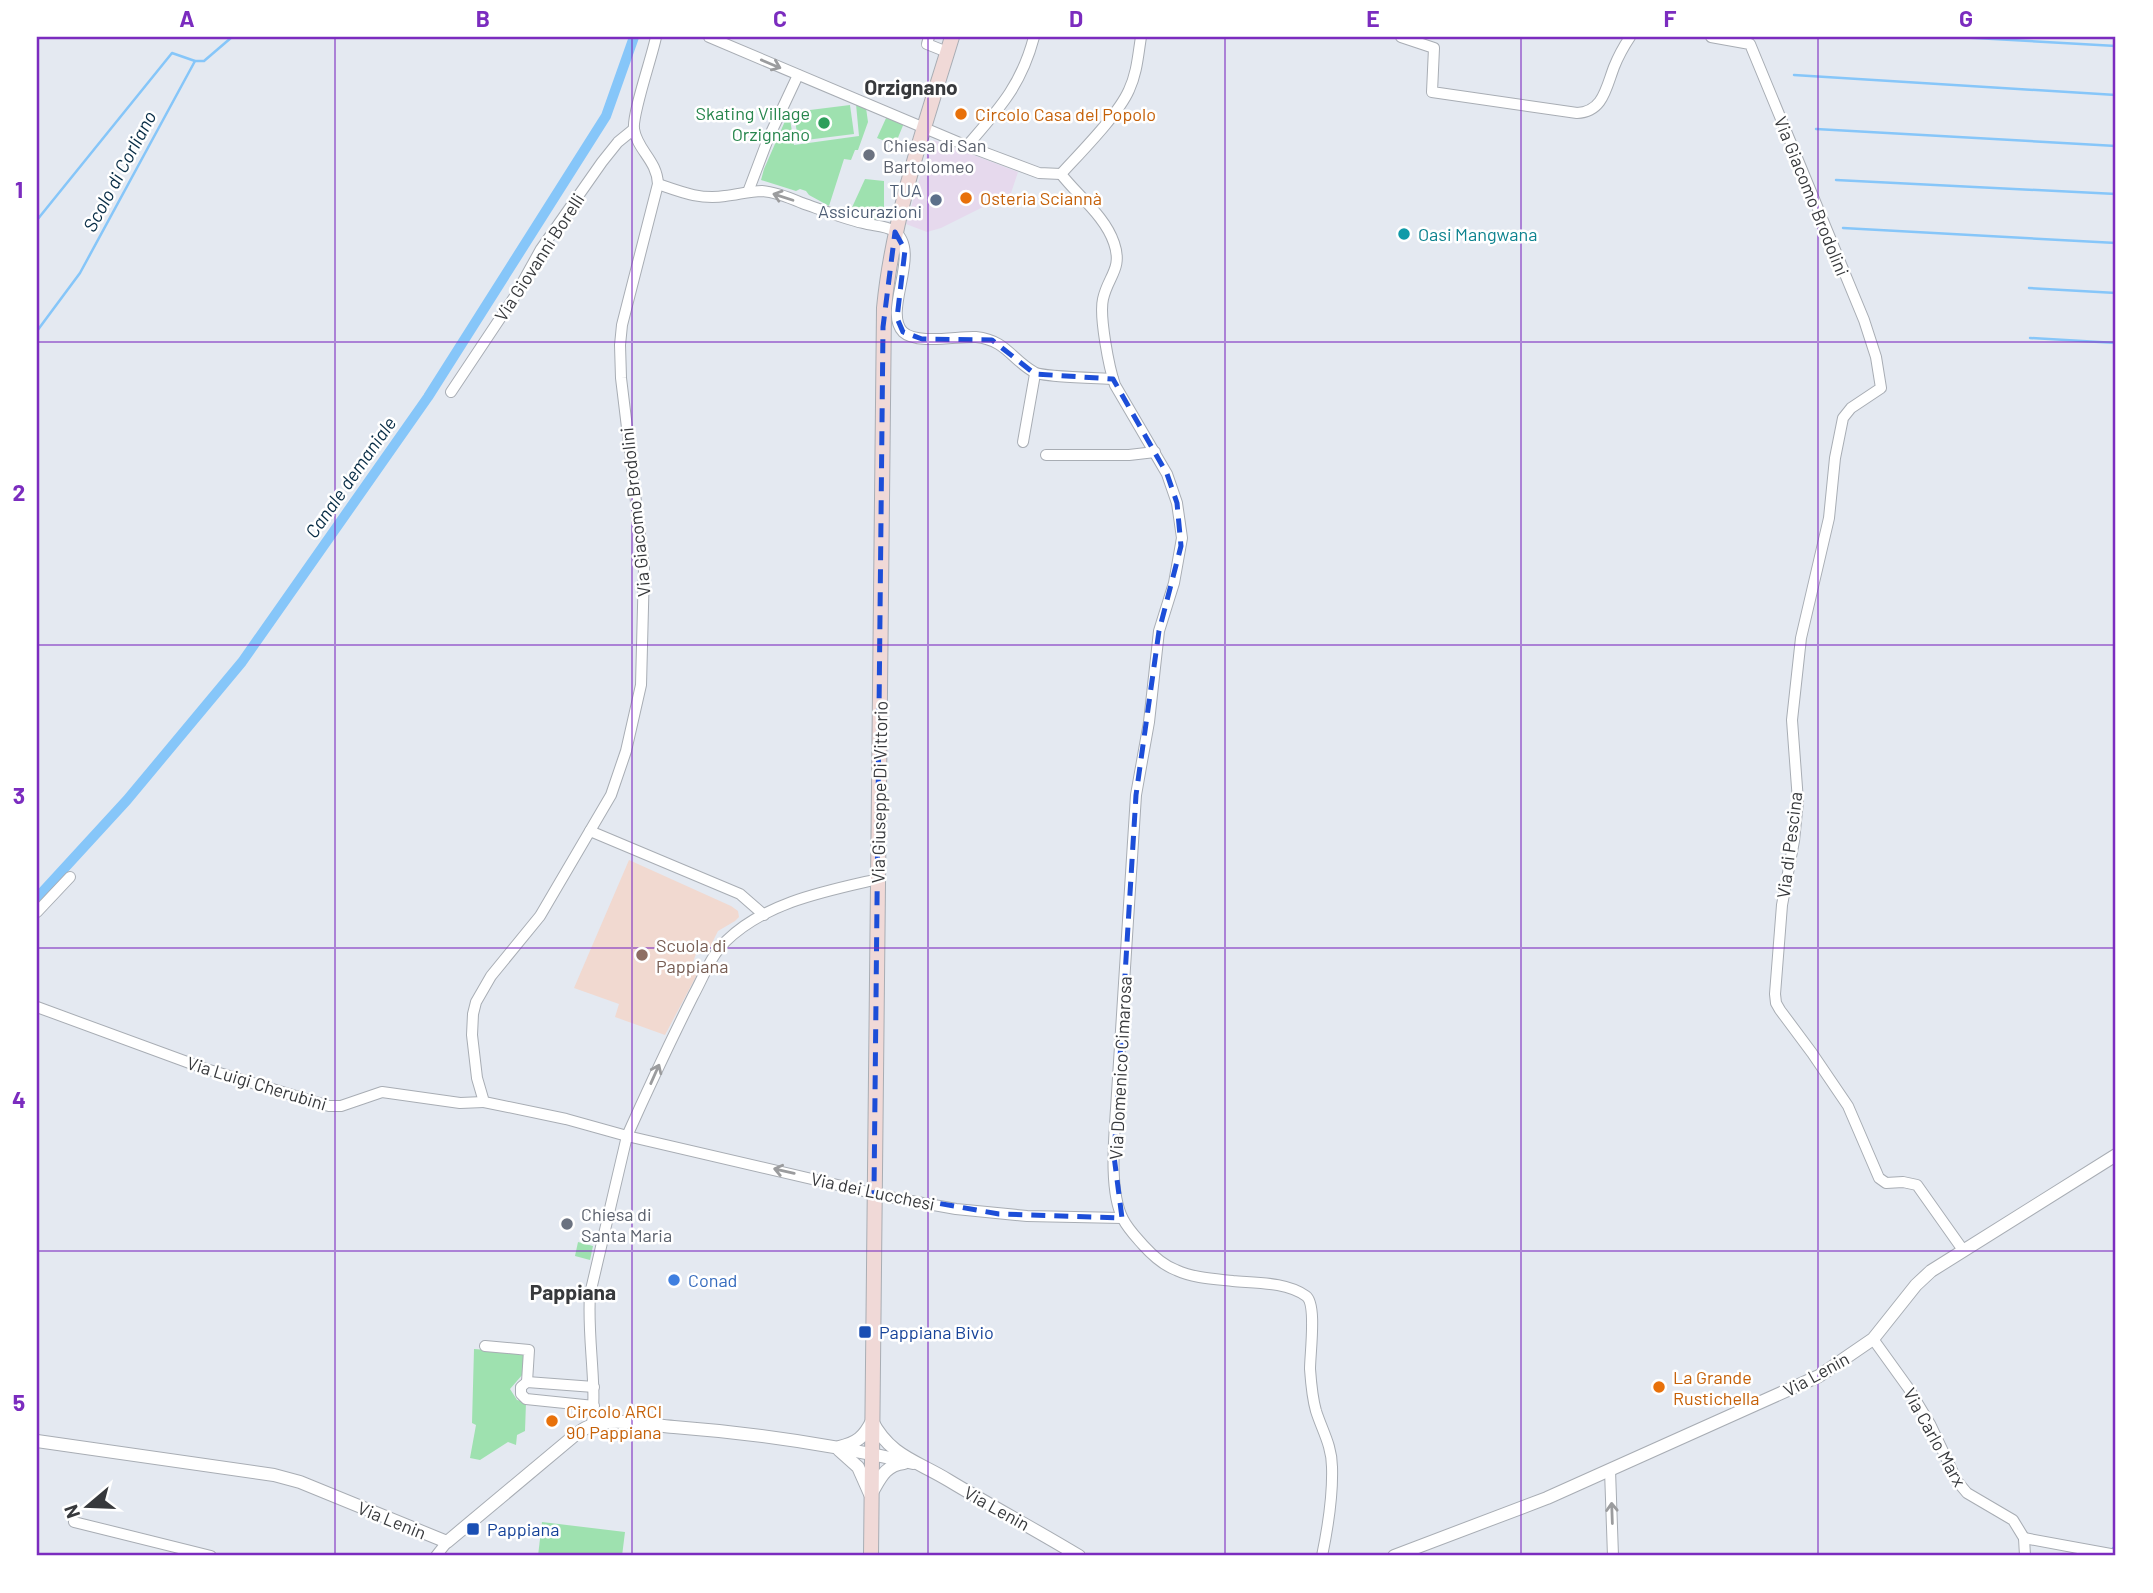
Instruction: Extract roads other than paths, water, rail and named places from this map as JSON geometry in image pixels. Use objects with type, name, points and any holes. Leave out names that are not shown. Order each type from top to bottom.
[{"type":"main road","name":"Via Giuseppe Di Vittorio","points":[[871,1556],[883,327],[887,274],[895,232],[952,37]]},
{"type":"street","points":[[656,37],[634,129],[639,142],[654,164],[658,184],[691,196],[723,197],[762,191],[778,194],[844,218],[895,232],[901,238],[905,250],[897,318],[903,332],[922,339],[976,337],[992,340],[1011,352],[1035,374],[1113,379]]},
{"type":"street","points":[[709,37],[925,130],[1039,173],[1061,174],[1128,93],[1141,37]]},
{"type":"street","points":[[929,37],[927,44],[947,52]]},
{"type":"street","points":[[967,146],[1010,94],[1028,57],[1034,37]]},
{"type":"street","points":[[1401,37],[1434,48],[1432,92],[1586,113],[1598,105],[1630,37]]},
{"type":"street","name":"Via Giacomo Brodolini","points":[[1711,37],[1750,44],[1864,320],[1876,357],[1881,388]]},
{"type":"street","points":[[748,192],[768,139],[798,75]]},
{"type":"street","name":"Via Giovanni Borelli","points":[[451,392],[515,296],[541,249],[618,142],[634,129]]},
{"type":"street","name":"Via Domenico Cimarosa","points":[[1061,174],[1106,226],[1116,250],[1117,265],[1103,297],[1102,306],[1113,379],[1172,486],[1182,538],[1174,583],[1159,631],[1149,722],[1136,795],[1114,1156],[1116,1192],[1122,1218],[1149,1251],[1164,1264],[1208,1278],[1278,1286],[1309,1298],[1312,1315],[1311,1383],[1317,1411],[1329,1444],[1332,1466],[1328,1525],[1322,1556]]},
{"type":"street","name":"Via Giacomo Brodolini","points":[[484,1102],[477,1078],[472,1035],[476,1002],[491,976],[540,916],[590,831],[617,782],[636,713],[644,654],[644,568],[623,401],[620,335],[658,184]]},
{"type":"street","points":[[1023,442],[1035,374]]},
{"type":"street","name":"Via di Pescina","points":[[1881,388],[1851,408],[1843,418],[1835,458],[1829,518],[1801,638],[1792,720],[1798,801],[1794,841],[1782,905],[1776,1003],[1842,1097],[1854,1118],[1879,1178],[1886,1183],[1917,1185],[1962,1250]]},
{"type":"street","points":[[1046,455],[1129,455],[1155,452]]},
{"type":"street","points":[[590,831],[740,894],[764,915]]},
{"type":"street","points":[[37,912],[70,877]]},
{"type":"street","points":[[592,1425],[594,1387],[590,1294],[626,1136],[667,1047],[713,958],[725,942],[764,915],[824,891],[878,879]]},
{"type":"street","name":"Via Luigi Cherubini","points":[[37,1007],[206,1069],[329,1106],[341,1106],[382,1092],[460,1103],[484,1102]]},
{"type":"street","points":[[484,1102],[566,1119],[626,1136]]},
{"type":"street","name":"Via dei Lucchesi","points":[[626,1136],[874,1192],[890,1198],[999,1214],[1122,1218]]},
{"type":"street","name":"Via Lenin","points":[[1394,1556],[1547,1498],[1798,1387],[1873,1339],[1916,1284],[1931,1271],[2116,1155]]},
{"type":"street","name":"Via Carlo Marx","points":[[1873,1339],[1930,1424],[1956,1481],[1967,1493],[2013,1520],[2024,1538]]},
{"type":"street","points":[[485,1346],[529,1350],[527,1382]]},
{"type":"street","points":[[594,1387],[527,1382],[521,1387],[521,1394],[526,1399],[594,1406]]},
{"type":"street","points":[[835,1447],[857,1441],[872,1421]]},
{"type":"street","name":"Via Lenin","points":[[872,1421],[886,1442],[913,1463],[946,1479],[1079,1556]]},
{"type":"street","name":"Via Lenin","points":[[37,1441],[274,1475],[300,1482],[447,1542],[575,1435],[592,1425],[603,1423],[772,1436],[872,1453],[913,1463]]},
{"type":"street","points":[[835,1447],[858,1468],[871,1494]]},
{"type":"street","points":[[871,1494],[887,1469],[898,1464],[913,1463]]},
{"type":"street","points":[[1610,1470],[1612,1556]]},
{"type":"street","points":[[74,1522],[211,1556]]},
{"type":"street","points":[[2025,1556],[2024,1538],[2116,1555]]},
{"type":"street","points":[[436,1556],[447,1542]]},
{"type":"waterway","points":[[37,220],[172,53],[195,61],[204,61],[232,37]]},
{"type":"waterway","name":"Canale demaniale","points":[[37,898],[127,800],[242,662],[428,397],[606,116],[634,37]]},
{"type":"waterway","points":[[1957,37],[2116,46]]},
{"type":"waterway","name":"Scolo di Corliano","points":[[37,331],[80,273],[195,61]]},
{"type":"waterway","points":[[1794,75],[2116,95]]},
{"type":"waterway","points":[[1816,129],[2116,146]]},
{"type":"waterway","points":[[1836,180],[2116,194]]},
{"type":"waterway","points":[[1843,228],[2116,243]]},
{"type":"waterway","points":[[2029,288],[2116,293]]},
{"type":"waterway","points":[[2030,338],[2116,343]]},
{"type":"place","name":"Circolo Casa del Popolo","points":[[961,114]]},
{"type":"place","name":"Skating Village Orzignano","points":[[824,123]]},
{"type":"place","name":"Chiesa di San Bartolomeo","points":[[869,155]]},
{"type":"place","name":"Osteria Sciannà","points":[[966,198]]},
{"type":"place","name":"TUA Assicurazioni","points":[[936,200]]},
{"type":"place","name":"Oasi Mangwana","points":[[1404,234]]},
{"type":"place","name":"Scuola di Pappiana","points":[[642,955]]},
{"type":"place","name":"Chiesa di Santa Maria","points":[[567,1224]]},
{"type":"place","name":"Conad","points":[[674,1280]]},
{"type":"place","name":"Pappiana Bivio","points":[[865,1332]]},
{"type":"place","name":"La Grande Rustichella","points":[[1659,1387]]},
{"type":"place","name":"Circolo ARCI 90 Pappiana","points":[[552,1421]]},
{"type":"place","name":"Pappiana","points":[[473,1529]]},
{"type":"district","name":"Orzignano","points":[[911,86]]},
{"type":"district","name":"Pappiana","points":[[573,1291]]}]
